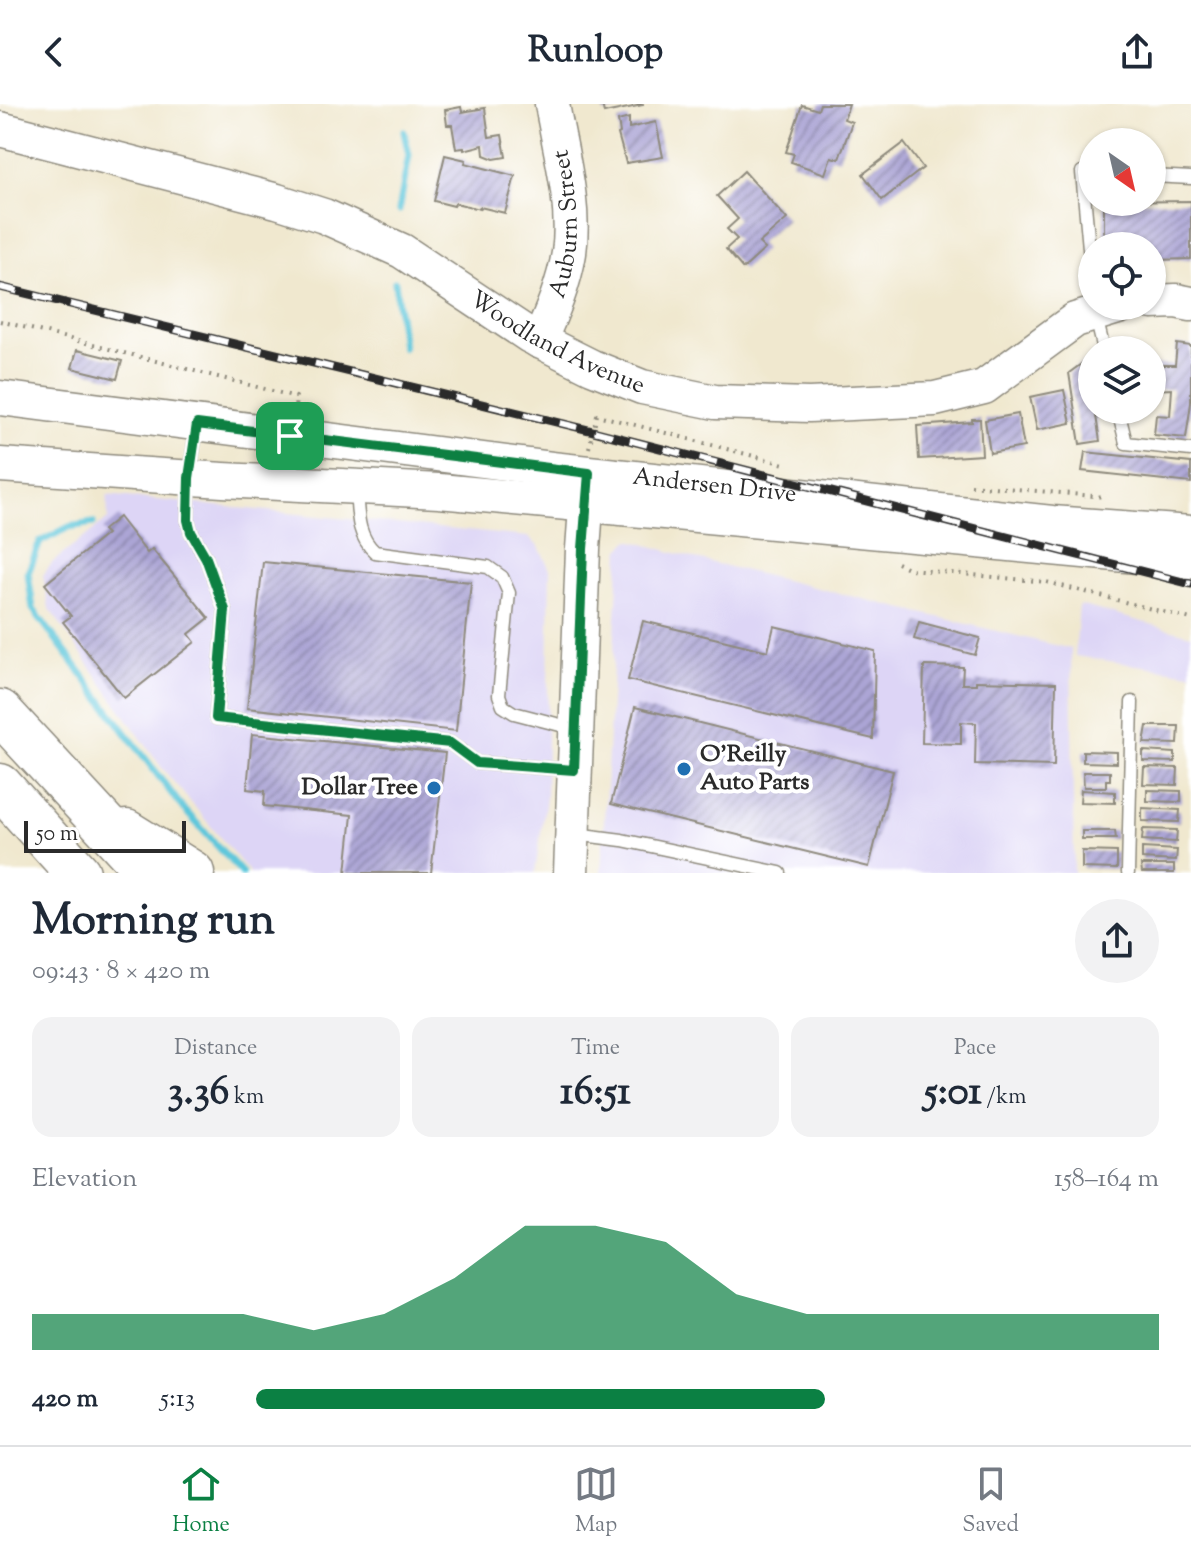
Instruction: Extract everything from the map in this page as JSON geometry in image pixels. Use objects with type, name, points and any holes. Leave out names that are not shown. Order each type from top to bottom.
[{"type":"highway","points":[[0,712],[149,873]]},
{"type":"highway","points":[[0,786],[78,873]]},
{"type":"highway","points":[[0,810],[42,873]]},
{"type":"highway","points":[[94,811],[192,873]]},
{"type":"main road","name":"Auburn Street","points":[[539,341],[557,301],[569,251],[570,213],[552,104]]},
{"type":"main road","name":"Woodland Avenue","points":[[0,129],[324,216],[402,251],[539,341],[642,387],[715,402],[809,405],[935,399],[984,387],[1078,318]]},
{"type":"main road","points":[[1166,301],[1191,304]]},
{"type":"main road","name":"Andersen Drive","points":[[0,398],[1191,561]]},
{"type":"main road","name":"Andersen Drive","points":[[0,465],[439,491],[588,477],[1052,523],[1191,533]]},
{"type":"main road","points":[[571,873],[588,477]]},
{"type":"lane","points":[[1166,177],[1191,178]]},
{"type":"lane","points":[[197,424],[189,478],[188,520],[225,610],[216,718],[450,743],[477,763],[574,770]]},
{"type":"lane","points":[[1121,424],[1126,443],[1191,450]]},
{"type":"lane","points":[[356,487],[359,526],[367,544],[375,552],[488,567],[502,577],[509,593],[499,695],[503,706],[514,713],[576,729]]},
{"type":"lane","points":[[1128,873],[1132,702]]},
{"type":"lane","points":[[571,833],[622,840],[780,873]]},
{"type":"path","points":[[0,321],[296,397],[290,436]]},
{"type":"path","points":[[588,477],[597,415],[800,468]]},
{"type":"path","points":[[961,484],[1113,498]]},
{"type":"path","points":[[910,569],[1046,582],[1191,619]]},
{"type":"shaded area","points":[[107,495],[528,537],[539,547],[550,569],[546,798],[535,873],[250,873],[162,768],[49,608],[43,575],[53,562],[108,519]]},
{"type":"shaded area","points":[[630,540],[696,559],[1071,649],[1074,873],[601,873],[620,549]]},
{"type":"shaded area","points":[[1079,605],[1191,635],[1191,673],[1075,656]]},
{"type":"building","points":[[602,104],[643,104],[643,105],[604,113]]},
{"type":"building","points":[[820,104],[849,104],[844,119],[852,122],[839,159],[831,157],[825,174],[791,162],[794,154],[786,152],[802,105],[818,110]]},
{"type":"building","points":[[461,107],[462,112],[485,108],[489,137],[502,135],[506,157],[494,159],[484,155],[483,145],[456,149],[452,125],[447,125],[445,110]]},
{"type":"building","points":[[629,118],[629,128],[656,122],[663,157],[626,163],[618,134],[618,121]]},
{"type":"building","points":[[904,143],[923,168],[882,200],[863,174]]},
{"type":"building","points":[[445,155],[515,176],[505,213],[434,201]]},
{"type":"building","points":[[744,171],[787,219],[759,243],[765,249],[743,269],[726,249],[737,239],[727,229],[738,219],[717,196]]},
{"type":"building","points":[[1166,201],[1191,201],[1191,259],[1166,260],[1166,232],[1104,232],[1104,216],[1166,216]]},
{"type":"building","points":[[1177,344],[1191,346],[1191,403],[1186,438],[1154,435],[1155,424],[1166,424],[1166,416],[1170,416],[1172,389],[1166,389],[1166,365],[1175,365]]},
{"type":"building","points":[[77,350],[122,361],[117,379],[72,368]]},
{"type":"building","points":[[1078,366],[1078,424],[1097,424],[1100,441],[1080,444],[1069,373]]},
{"type":"building","points":[[1064,390],[1071,423],[1037,430],[1030,397]]},
{"type":"building","points":[[1018,414],[1024,447],[990,453],[985,420]]},
{"type":"building","points":[[972,419],[980,419],[982,455],[919,459],[917,426],[972,422]]},
{"type":"building","points":[[1085,452],[1191,463],[1191,483],[1082,471]]},
{"type":"building","points":[[119,517],[147,553],[152,549],[209,618],[189,634],[195,642],[124,698],[63,622],[71,616],[45,584],[107,534],[103,530]]},
{"type":"building","points":[[263,562],[471,582],[456,731],[247,708]]},
{"type":"building","points":[[643,621],[768,651],[774,626],[875,651],[873,739],[628,680]]},
{"type":"building","points":[[919,622],[980,638],[975,655],[914,639]]},
{"type":"building","points":[[924,666],[963,667],[962,684],[976,684],[976,681],[1056,683],[1054,766],[975,764],[976,723],[961,722],[961,744],[922,743]]},
{"type":"building","points":[[635,707],[893,771],[869,867],[611,804]]},
{"type":"building","points":[[1147,726],[1179,726],[1178,744],[1144,743]]},
{"type":"building","points":[[252,734],[445,753],[431,873],[346,873],[352,815],[264,806],[265,791],[247,789]]},
{"type":"building","points":[[1083,751],[1117,752],[1117,763],[1083,762]]},
{"type":"building","points":[[1143,751],[1175,753],[1175,762],[1143,761]]},
{"type":"building","points":[[1144,767],[1178,768],[1177,785],[1143,784]]},
{"type":"building","points":[[1083,772],[1110,772],[1110,780],[1106,780],[1106,787],[1084,787]]},
{"type":"building","points":[[1081,790],[1115,792],[1115,803],[1080,802]]},
{"type":"building","points":[[1147,790],[1181,791],[1181,802],[1147,801]]},
{"type":"building","points":[[1142,808],[1180,810],[1179,822],[1142,821]]},
{"type":"building","points":[[1143,829],[1177,830],[1176,842],[1142,840]]},
{"type":"building","points":[[1082,831],[1115,831],[1116,839],[1082,839]]},
{"type":"building","points":[[1142,848],[1177,850],[1176,861],[1142,859]]},
{"type":"building","points":[[1082,851],[1117,852],[1117,869],[1082,868]]},
{"type":"building","points":[[1141,865],[1174,865],[1174,873],[1142,873]]},
{"type":"waterway","points":[[399,210],[409,155],[404,132]]},
{"type":"waterway","points":[[395,282],[403,347]]},
{"type":"waterway","points":[[93,523],[69,527],[40,542],[28,573],[33,609],[181,806],[242,873]]},
{"type":"railway","points":[[0,287],[593,431],[1191,584]]},
{"type":"place","name":"O'Reilly Auto Parts","points":[[684,769]]},
{"type":"place","name":"Dollar Tree","points":[[434,788]]},
{"type":"route","points":[[197,424],[290,436],[589,473],[574,770],[477,763],[450,743],[216,718],[225,610],[221,593],[188,520],[189,478],[197,424]]}]
